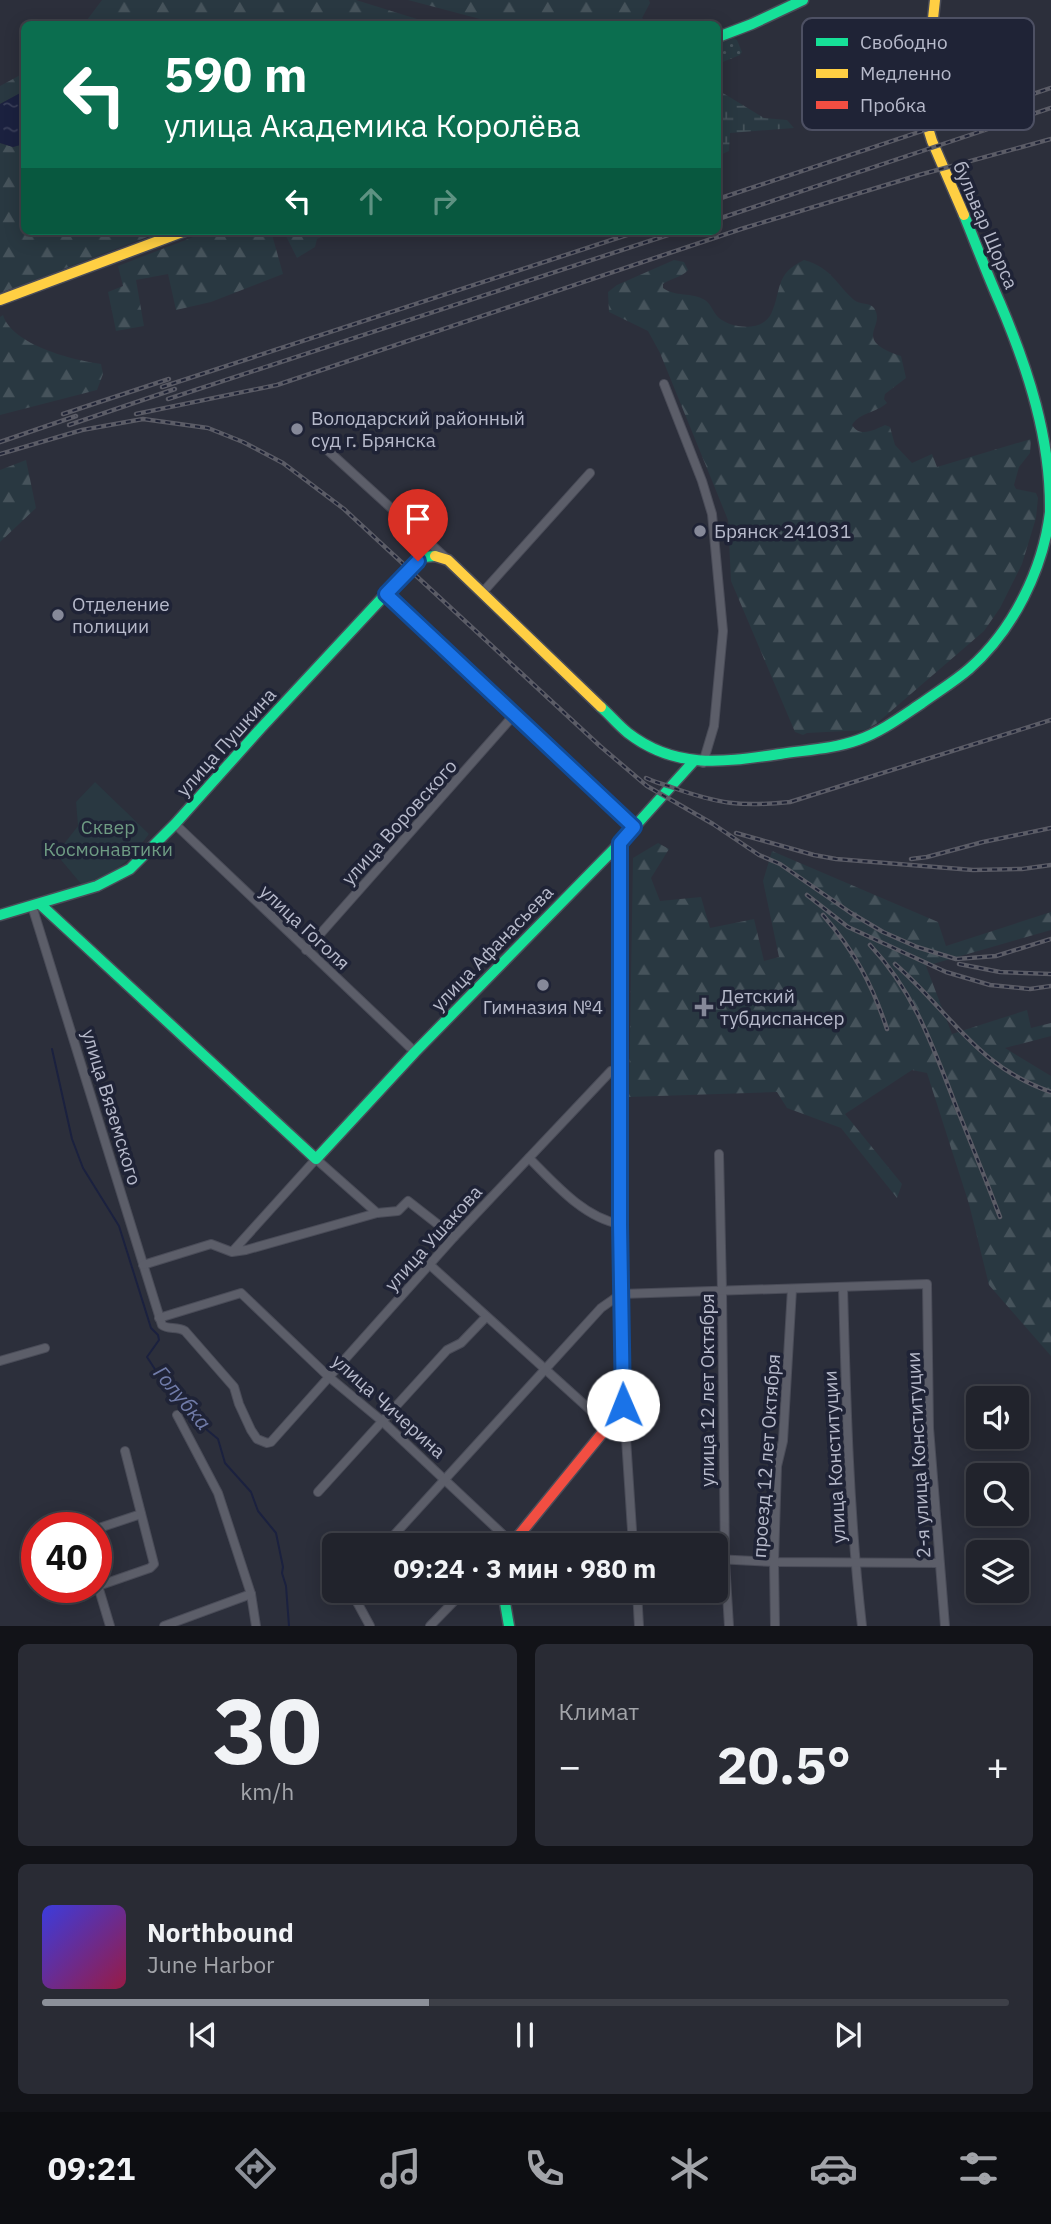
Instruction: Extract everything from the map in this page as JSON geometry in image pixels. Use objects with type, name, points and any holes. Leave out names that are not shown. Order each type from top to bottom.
[{"type":"main road","points":[[721,36],[803,0]]},
{"type":"main road","name":"бульвар Щорса","points":[[933,18],[935,0]]},
{"type":"main road","name":"бульвар Щорса","points":[[698,762],[724,762],[825,747],[860,739],[890,724],[974,664],[1009,619],[1035,571],[1049,523],[1050,510],[1050,459],[1045,426],[1032,377],[929,130]]},
{"type":"main road","points":[[0,300],[174,235]]},
{"type":"main road","points":[[423,557],[432,554],[448,560],[627,732],[651,748],[698,762]]},
{"type":"main road","name":"улица Пушкина","points":[[0,915],[97,886],[130,869],[423,557]]},
{"type":"main road","name":"улица Афанасьева","points":[[316,1159],[415,1052],[698,762]]},
{"type":"main road","points":[[520,1533],[608,1426],[620,1416],[623,1405],[620,843]]},
{"type":"main road","points":[[36,905],[316,1159]]},
{"type":"main road","points":[[505,1603],[509,1626]]},
{"type":"street","points":[[664,384],[712,514],[723,631],[714,726],[698,762]]},
{"type":"street","points":[[324,447],[448,560]]},
{"type":"street","points":[[482,593],[590,474]]},
{"type":"street","points":[[423,536],[423,557]]},
{"type":"street","points":[[386,594],[634,827]]},
{"type":"street","name":"улица Воровского","points":[[306,950],[514,715]]},
{"type":"street","name":"улица Гоголя","points":[[175,824],[415,1052]]},
{"type":"street","name":"улица Вяземского","points":[[36,905],[159,1318]]},
{"type":"street","name":"улица Ушакова","points":[[159,1318],[165,1327],[185,1331],[227,1378],[234,1387],[251,1430],[257,1438],[267,1443],[454,1237],[611,1071],[620,1069]]},
{"type":"street","name":"улица 12 лет Октября","points":[[719,1154],[722,1291],[720,1533]]},
{"type":"street","points":[[529,1158],[565,1193],[596,1216],[620,1224]]},
{"type":"street","points":[[232,1252],[316,1159],[377,1213]]},
{"type":"street","points":[[142,1265],[211,1244],[232,1252],[246,1250],[377,1213],[398,1211],[408,1201],[454,1237]]},
{"type":"street","points":[[430,1265],[608,1426]]},
{"type":"street","name":"2-я улица Конституции","points":[[843,1287],[927,1284],[929,1428],[945,1626]]},
{"type":"street","points":[[396,1533],[601,1308],[621,1294],[843,1287]]},
{"type":"street","name":"улица Конституции","points":[[843,1287],[846,1426],[862,1626]]},
{"type":"street","name":"проезд 12 лет Октября","points":[[775,1626],[774,1562],[778,1466],[783,1441],[792,1289]]},
{"type":"street","name":"улица Чичерина","points":[[159,1318],[241,1293],[500,1533]]},
{"type":"street","points":[[318,1492],[447,1350],[461,1343],[486,1317]]},
{"type":"street","points":[[0,1362],[45,1348]]},
{"type":"street","points":[[623,1405],[632,1533]]},
{"type":"street","points":[[177,1415],[218,1493],[251,1594],[256,1626]]},
{"type":"street","points":[[112,1582],[150,1568],[154,1564],[125,1451]]},
{"type":"street","points":[[112,1524],[141,1514]]},
{"type":"street","points":[[728,1560],[939,1563]]},
{"type":"street","points":[[164,1626],[251,1594]]},
{"type":"street","points":[[102,1603],[110,1626]]},
{"type":"street","points":[[358,1603],[370,1626]]},
{"type":"street","points":[[430,1626],[453,1603]]},
{"type":"street","points":[[638,1603],[639,1626]]},
{"type":"street","name":"улица 12 лет Октября","points":[[726,1603],[729,1626]]},
{"type":"green space","points":[[102,0],[356,0],[423,21],[86,21]]},
{"type":"green space","points":[[408,0],[649,0],[650,3],[642,18],[646,21],[488,21]]},
{"type":"green space","points":[[731,36],[737,40],[742,52],[740,55],[721,63],[721,40]]},
{"type":"green space","points":[[21,75],[21,93],[0,104],[0,86]]},
{"type":"green space","points":[[721,92],[764,118],[787,120],[794,128],[730,133],[729,151],[721,155]]},
{"type":"green space","points":[[0,143],[13,147],[21,145],[21,235],[152,235],[0,293]]},
{"type":"green space","points":[[199,235],[272,235],[283,274],[211,302],[176,310],[168,274],[136,280],[144,326],[116,331],[108,292],[123,286],[118,266]]},
{"type":"green space","points":[[325,235],[317,239],[315,247],[297,258],[286,236]]},
{"type":"green space","points":[[674,260],[684,262],[688,270],[663,284],[663,288],[705,300],[718,317],[738,326],[754,326],[767,320],[783,277],[794,265],[804,260],[821,267],[854,300],[872,306],[877,315],[873,338],[886,350],[901,356],[906,378],[885,394],[887,403],[859,417],[852,425],[863,432],[885,425],[890,427],[895,445],[912,463],[932,454],[937,467],[1031,439],[1030,453],[1019,467],[1014,485],[1016,489],[1036,493],[1036,518],[1022,564],[1000,608],[984,631],[876,724],[865,730],[803,735],[795,732],[731,581],[728,520],[660,353],[648,331],[609,312],[608,292],[617,285]]},
{"type":"green space","points":[[3,315],[18,335],[31,343],[60,355],[101,364],[103,374],[97,390],[0,415],[0,317]]},
{"type":"green space","points":[[26,460],[36,508],[0,542],[0,470]]},
{"type":"green space","name":"Сквер Космонавтики","points":[[95,782],[149,834],[136,851],[112,873],[82,885],[56,854],[78,826],[76,802]]},
{"type":"green space","points":[[658,843],[669,849],[651,878],[660,901],[701,897],[710,928],[754,919],[764,961],[779,957],[763,881],[772,851],[938,922],[946,946],[1051,912],[1051,930],[926,966],[952,1034],[1027,1010],[1031,1028],[1051,1023],[1051,1036],[1005,1048],[1051,1076],[1051,1356],[989,1285],[969,1204],[927,1073],[912,1070],[845,1114],[902,1184],[897,1198],[841,1128],[787,1108],[777,1092],[629,1097],[633,858]]},
{"type":"water","points":[[21,93],[21,145],[13,147],[0,143],[0,104]]},
{"type":"waterway","name":"Голубка","points":[[52,1049],[72,1139],[83,1168],[119,1226],[151,1328],[158,1335],[159,1340],[147,1357],[194,1419],[218,1439],[225,1463],[251,1492],[258,1511],[276,1533],[286,1586],[289,1626]]},
{"type":"railway","points":[[1034,94],[1051,88]]},
{"type":"railway","points":[[1034,114],[1051,108]]},
{"type":"railway","points":[[721,198],[925,130]]},
{"type":"railway","points":[[721,218],[985,130]]},
{"type":"railway","points":[[136,414],[277,385],[741,229],[919,175],[1051,139]]},
{"type":"railway","points":[[162,387],[627,235]]},
{"type":"railway","points":[[168,399],[668,235]]},
{"type":"railway","points":[[63,414],[169,379]]},
{"type":"railway","points":[[69,425],[175,389]]},
{"type":"railway","points":[[0,442],[76,416]]},
{"type":"railway","points":[[0,454],[82,430],[143,419],[208,428],[243,442],[283,463],[344,509],[600,746],[647,786],[713,824],[759,855],[780,864],[851,913],[883,932],[917,947],[956,959],[996,956],[1051,939]]},
{"type":"railway","points":[[646,778],[730,803],[790,802],[1051,720]]},
{"type":"railway","points":[[911,859],[1051,828]]},
{"type":"railway","points":[[736,833],[836,859],[973,870],[1022,869],[1051,865]]},
{"type":"railway","points":[[807,895],[848,927],[946,972],[990,985],[1030,989],[1051,986]]},
{"type":"railway","points":[[823,915],[861,969],[887,1029]]},
{"type":"railway","points":[[870,945],[899,982],[921,1021],[1000,1217]]},
{"type":"railway","points":[[895,964],[983,1053],[1025,1081],[1051,1092]]},
{"type":"railway","points":[[959,964],[1000,972],[1051,974]]},
{"type":"traffic: fast","points":[[721,36],[803,0]]},
{"type":"traffic: fast","points":[[601,707],[628,733],[646,745],[682,758],[720,761],[829,747],[866,737],[899,719],[963,674],[999,636],[1023,598],[1041,556],[1050,512],[1047,458],[1028,379],[964,215]]},
{"type":"traffic: fast","points":[[0,915],[97,886],[130,869],[175,824],[410,568],[424,557],[435,556]]},
{"type":"traffic: fast","points":[[40,904],[316,1159],[415,1052],[620,843],[693,762]]},
{"type":"traffic: fast","points":[[620,843],[620,965]]},
{"type":"traffic: fast","points":[[505,1603],[509,1626]]},
{"type":"traffic: slow","points":[[933,18],[935,0]]},
{"type":"traffic: slow","points":[[929,130],[964,215]]},
{"type":"traffic: slow","points":[[0,300],[174,235]]},
{"type":"traffic: slow","points":[[435,556],[448,560],[601,707]]},
{"type":"traffic: slow","points":[[620,965],[622,1358]]},
{"type":"traffic: jam","points":[[521,1533],[608,1426],[620,1416],[623,1405],[622,1358]]},
{"type":"place","name":"Володарский районный суд г. Брянска","points":[[297,429]]},
{"type":"place","name":"Брянск 241031","points":[[700,531]]},
{"type":"place","name":"Отделение полиции","points":[[58,615]]},
{"type":"place","name":"Гимназия №4","points":[[543,985]]},
{"type":"place","name":"Детский тубдиспансер","points":[[704,1007]]},
{"type":"route","points":[[418,561],[386,594],[634,827],[620,843],[623,1405]]}]
